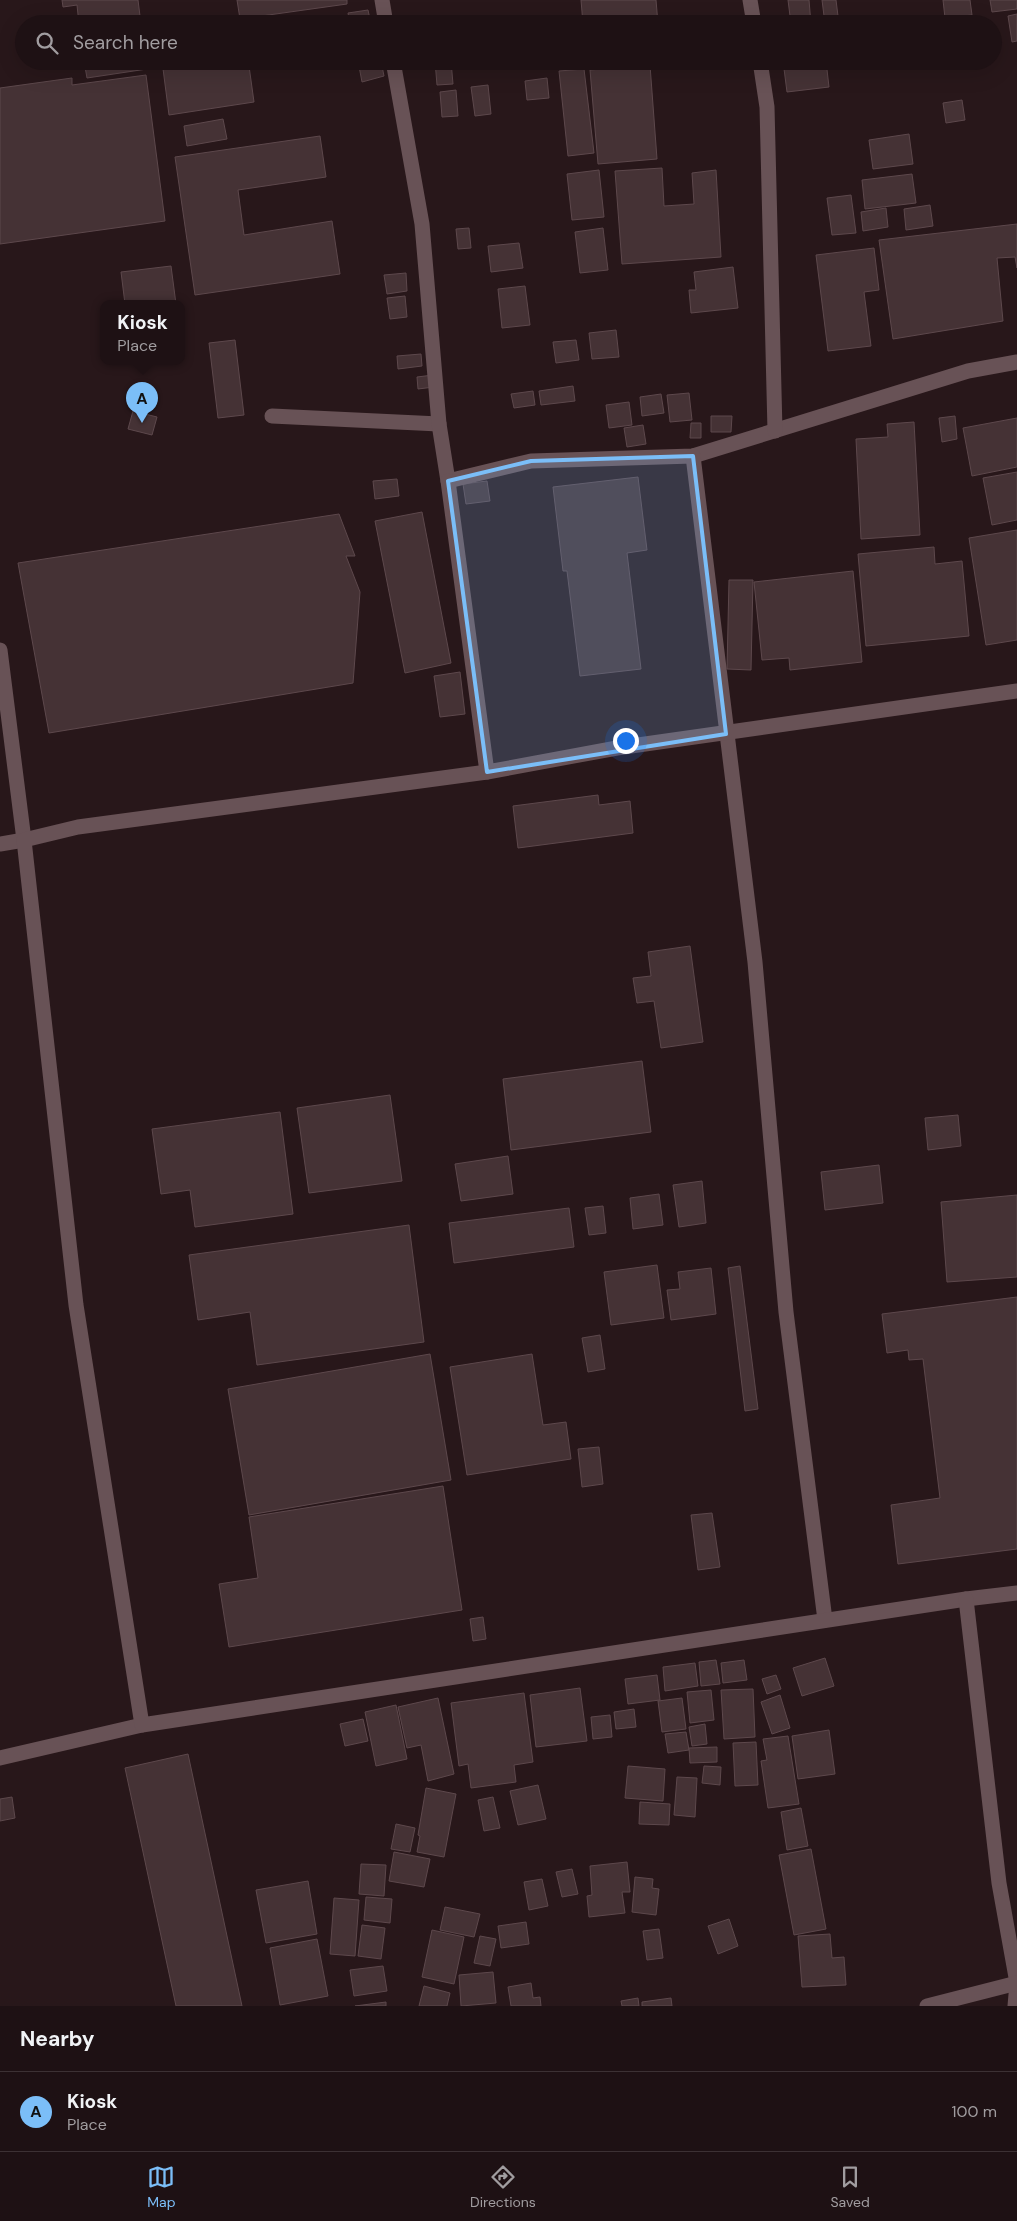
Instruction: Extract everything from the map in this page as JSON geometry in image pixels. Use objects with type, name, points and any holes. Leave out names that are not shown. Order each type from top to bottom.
[{"type":"street","points":[[382,0],[384,15]]},
{"type":"street","points":[[750,0],[752,15]]},
{"type":"street","points":[[395,70],[422,224],[439,424],[487,772]]},
{"type":"street","points":[[761,70],[767,107],[775,431]]},
{"type":"street","points":[[448,481],[531,461],[693,456],[968,371],[1017,362]]},
{"type":"street","points":[[272,416],[439,424]]},
{"type":"street","points":[[693,456],[755,962],[786,1312],[826,1620]]},
{"type":"street","points":[[0,650],[24,840],[76,1305],[142,1725]]},
{"type":"street","points":[[0,844],[78,827],[487,772],[617,748],[726,734],[1017,691]]},
{"type":"street","points":[[0,1758],[142,1725],[826,1620],[1017,1593]]},
{"type":"street","points":[[966,1599],[999,1883],[1017,1983],[1015,2006]]},
{"type":"street","points":[[927,2006],[1017,1983]]},
{"type":"highlighted area","points":[[693,456],[726,734],[487,772],[448,481],[531,461]]},
{"type":"building","points":[[62,0],[138,0],[140,15],[78,15],[77,5],[63,7]]},
{"type":"building","points":[[237,0],[347,0],[347,4],[269,15],[239,15]]},
{"type":"building","points":[[581,0],[656,0],[657,15],[582,15]]},
{"type":"building","points":[[788,0],[809,0],[810,15],[790,15]]},
{"type":"building","points":[[822,0],[836,0],[838,15],[824,15]]},
{"type":"building","points":[[943,0],[970,0],[972,15],[945,15]]},
{"type":"building","points":[[990,0],[1017,0],[1017,9],[992,12]]},
{"type":"building","points":[[368,10],[369,15],[348,15],[348,13]]},
{"type":"building","points":[[1017,14],[1017,41],[1012,42],[1008,16]]},
{"type":"building","points":[[86,70],[140,70],[87,78]]},
{"type":"building","points":[[163,70],[250,70],[254,102],[169,115]]},
{"type":"building","points":[[360,70],[383,70],[384,76],[362,82]]},
{"type":"building","points":[[436,70],[452,70],[453,84],[437,85]]},
{"type":"building","points":[[584,70],[594,153],[568,156],[559,71]]},
{"type":"building","points":[[590,70],[650,70],[657,159],[598,164]]},
{"type":"building","points":[[784,70],[827,70],[829,87],[787,92]]},
{"type":"building","points":[[146,75],[165,221],[0,244],[0,88],[72,78],[72,85]]},
{"type":"building","points":[[547,78],[549,98],[527,100],[525,81]]},
{"type":"building","points":[[488,85],[491,114],[475,116],[471,87]]},
{"type":"building","points":[[456,90],[458,116],[442,117],[440,92]]},
{"type":"building","points":[[962,100],[965,120],[946,123],[943,103]]},
{"type":"building","points":[[223,119],[227,139],[187,146],[184,126]]},
{"type":"building","points":[[909,134],[913,164],[873,169],[869,140]]},
{"type":"building","points":[[320,136],[326,177],[238,190],[244,235],[332,221],[340,274],[195,295],[175,157]]},
{"type":"building","points":[[662,168],[664,206],[694,204],[692,173],[716,170],[721,257],[622,264],[615,171]]},
{"type":"building","points":[[599,170],[604,217],[572,220],[567,174]]},
{"type":"building","points":[[912,174],[916,203],[865,209],[862,180]]},
{"type":"building","points":[[851,195],[856,233],[832,235],[827,198]]},
{"type":"building","points":[[930,205],[933,226],[906,230],[904,209]]},
{"type":"building","points":[[886,208],[888,227],[863,231],[861,212]]},
{"type":"building","points":[[1017,224],[1017,268],[1015,257],[997,258],[1003,321],[893,339],[879,240]]},
{"type":"building","points":[[469,228],[471,248],[458,249],[456,229]]},
{"type":"building","points":[[603,228],[608,270],[580,273],[575,232]]},
{"type":"building","points":[[519,243],[523,268],[491,272],[488,246]]},
{"type":"building","points":[[874,248],[879,290],[864,292],[871,346],[828,351],[816,255]]},
{"type":"building","points":[[171,266],[175,300],[124,300],[121,272]]},
{"type":"building","points":[[733,267],[738,308],[691,313],[689,290],[696,290],[694,272]]},
{"type":"building","points":[[406,273],[407,291],[387,294],[384,275]]},
{"type":"building","points":[[525,286],[530,325],[502,328],[498,289]]},
{"type":"building","points":[[405,296],[407,317],[390,319],[387,298]]},
{"type":"building","points":[[616,330],[619,357],[592,359],[589,333]]},
{"type":"building","points":[[235,340],[244,415],[218,418],[209,343]]},
{"type":"building","points":[[576,340],[579,360],[556,363],[553,342]]},
{"type":"building","points":[[421,354],[422,366],[398,369],[397,356]]},
{"type":"building","points":[[433,375],[434,387],[418,389],[417,377]]},
{"type":"building","points":[[573,386],[575,401],[541,405],[539,391]]},
{"type":"building","points":[[533,391],[535,405],[514,408],[511,394]]},
{"type":"building","points":[[689,393],[692,420],[670,422],[667,395]]},
{"type":"building","points":[[661,394],[664,413],[642,416],[640,397]]},
{"type":"building","points":[[629,402],[632,425],[609,428],[606,405]]},
{"type":"building","points":[[133,411],[157,417],[152,435],[128,429]]},
{"type":"building","points":[[711,416],[732,416],[731,432],[711,432]]},
{"type":"building","points":[[955,416],[957,439],[942,442],[939,418]]},
{"type":"building","points":[[1017,418],[1017,467],[972,476],[963,428]]},
{"type":"building","points":[[914,422],[920,535],[861,539],[856,439],[888,437],[887,424]]},
{"type":"building","points":[[691,423],[701,423],[701,438],[690,438]]},
{"type":"building","points":[[643,425],[646,444],[627,447],[624,428]]},
{"type":"building","points":[[1017,472],[1017,520],[992,525],[983,478]]},
{"type":"building","points":[[638,477],[647,550],[627,553],[641,669],[580,676],[567,571],[563,571],[553,487]]},
{"type":"building","points":[[397,479],[399,496],[375,499],[373,481]]},
{"type":"building","points":[[487,481],[490,501],[466,504],[463,484]]},
{"type":"building","points":[[422,512],[451,663],[405,673],[375,521]]},
{"type":"building","points":[[339,514],[355,556],[346,556],[360,592],[353,683],[49,733],[18,563]]},
{"type":"building","points":[[1017,530],[1017,640],[986,645],[969,538]]},
{"type":"building","points":[[934,547],[935,564],[962,561],[969,636],[866,646],[858,554]]},
{"type":"building","points":[[853,571],[862,662],[790,670],[789,658],[762,660],[754,582]]},
{"type":"building","points":[[729,580],[753,580],[751,670],[727,669]]},
{"type":"building","points":[[460,672],[465,714],[440,717],[434,676]]},
{"type":"building","points":[[598,795],[599,805],[630,801],[633,833],[518,848],[513,806]]},
{"type":"building","points":[[690,946],[703,1042],[661,1048],[654,1001],[637,1003],[633,978],[651,976],[648,952]]},
{"type":"building","points":[[642,1061],[651,1132],[511,1150],[503,1079]]},
{"type":"building","points":[[390,1095],[402,1181],[309,1193],[297,1108]]},
{"type":"building","points":[[280,1112],[293,1214],[195,1227],[190,1190],[161,1194],[152,1129]]},
{"type":"building","points":[[958,1115],[961,1146],[928,1150],[925,1118]]},
{"type":"building","points":[[508,1156],[513,1194],[461,1201],[455,1164]]},
{"type":"building","points":[[879,1165],[883,1203],[825,1210],[821,1172]]},
{"type":"building","points":[[702,1181],[706,1223],[679,1227],[673,1185]]},
{"type":"building","points":[[659,1194],[663,1225],[633,1229],[630,1198]]},
{"type":"building","points":[[1017,1195],[1017,1277],[947,1282],[941,1202]]},
{"type":"building","points":[[603,1206],[606,1233],[589,1235],[585,1208]]},
{"type":"building","points":[[569,1208],[574,1247],[454,1263],[449,1223]]},
{"type":"building","points":[[409,1225],[424,1342],[257,1365],[250,1312],[198,1320],[189,1255]]},
{"type":"building","points":[[657,1265],[664,1318],[611,1325],[604,1272]]},
{"type":"building","points":[[740,1266],[758,1409],[745,1411],[728,1268]]},
{"type":"building","points":[[711,1268],[716,1314],[671,1320],[667,1290],[680,1289],[678,1272]]},
{"type":"building","points":[[1017,1297],[1017,1549],[898,1564],[891,1505],[940,1498],[923,1359],[909,1360],[908,1350],[887,1353],[882,1314]]},
{"type":"building","points":[[600,1335],[605,1369],[588,1372],[582,1338]]},
{"type":"building","points":[[430,1354],[451,1480],[249,1515],[228,1389]]},
{"type":"building","points":[[532,1354],[543,1425],[566,1422],[571,1459],[467,1475],[450,1367]]},
{"type":"building","points":[[599,1447],[603,1484],[582,1487],[578,1449]]},
{"type":"building","points":[[443,1486],[462,1610],[229,1647],[219,1584],[258,1578],[249,1517]]},
{"type":"building","points":[[712,1513],[720,1567],[698,1570],[691,1515]]},
{"type":"building","points":[[483,1617],[486,1639],[473,1641],[470,1619]]},
{"type":"building","points":[[825,1658],[834,1686],[802,1696],[793,1668]]},
{"type":"building","points":[[716,1660],[720,1684],[701,1686],[699,1662]]},
{"type":"building","points":[[744,1660],[747,1680],[723,1683],[721,1663]]},
{"type":"building","points":[[695,1663],[698,1686],[665,1691],[663,1667]]},
{"type":"building","points":[[657,1675],[660,1700],[628,1704],[625,1679]]},
{"type":"building","points":[[776,1675],[781,1689],[767,1694],[762,1679]]},
{"type":"building","points":[[580,1688],[587,1741],[536,1747],[530,1695]]},
{"type":"building","points":[[753,1689],[755,1737],[724,1739],[721,1690]]},
{"type":"building","points":[[711,1690],[714,1720],[690,1723],[687,1692]]},
{"type":"building","points":[[524,1693],[533,1762],[514,1765],[516,1782],[471,1788],[468,1764],[459,1766],[451,1703]]},
{"type":"building","points":[[780,1695],[790,1728],[772,1734],[761,1702]]},
{"type":"building","points":[[438,1698],[454,1774],[428,1781],[421,1745],[407,1748],[398,1707]]},
{"type":"building","points":[[682,1698],[686,1729],[662,1732],[658,1701]]},
{"type":"building","points":[[396,1705],[407,1759],[376,1766],[365,1712]]},
{"type":"building","points":[[634,1709],[636,1727],[616,1729],[614,1712]]},
{"type":"building","points":[[610,1715],[612,1737],[593,1739],[591,1717]]},
{"type":"building","points":[[363,1719],[368,1741],[345,1746],[340,1724]]},
{"type":"building","points":[[705,1724],[707,1744],[692,1746],[689,1727]]},
{"type":"building","points":[[829,1730],[835,1774],[798,1779],[792,1736]]},
{"type":"building","points":[[686,1732],[689,1750],[668,1753],[665,1734]]},
{"type":"building","points":[[788,1736],[799,1804],[768,1808],[761,1761],[767,1760],[763,1739]]},
{"type":"building","points":[[756,1742],[758,1785],[735,1786],[733,1743]]},
{"type":"building","points":[[717,1747],[717,1762],[690,1763],[689,1748]]},
{"type":"building","points":[[188,1754],[242,2006],[176,2006],[125,1768]]},
{"type":"building","points":[[628,1766],[665,1769],[663,1801],[625,1798]]},
{"type":"building","points":[[704,1766],[721,1767],[720,1785],[702,1783]]},
{"type":"building","points":[[677,1777],[697,1778],[695,1817],[674,1815]]},
{"type":"building","points":[[538,1785],[546,1819],[518,1825],[510,1791]]},
{"type":"building","points":[[426,1788],[456,1794],[444,1857],[417,1852]]},
{"type":"building","points":[[12,1797],[15,1818],[0,1821],[0,1799]]},
{"type":"building","points":[[493,1797],[500,1828],[484,1831],[478,1800]]},
{"type":"building","points":[[640,1802],[670,1804],[669,1825],[639,1824]]},
{"type":"building","points":[[801,1808],[808,1846],[787,1850],[781,1812]]},
{"type":"building","points":[[396,1824],[415,1828],[410,1852],[391,1849]]},
{"type":"building","points":[[811,1849],[826,1929],[794,1935],[779,1855]]},
{"type":"building","points":[[394,1852],[430,1859],[424,1887],[389,1881]]},
{"type":"building","points":[[627,1862],[630,1892],[622,1892],[625,1913],[589,1917],[587,1896],[592,1895],[590,1866]]},
{"type":"building","points":[[361,1864],[386,1865],[384,1896],[359,1894]]},
{"type":"building","points":[[572,1869],[578,1894],[562,1897],[556,1872]]},
{"type":"building","points":[[635,1877],[653,1879],[652,1888],[659,1889],[656,1915],[632,1912]]},
{"type":"building","points":[[542,1879],[548,1906],[529,1910],[524,1882]]},
{"type":"building","points":[[308,1881],[317,1934],[266,1943],[256,1890]]},
{"type":"building","points":[[366,1897],[392,1899],[390,1923],[364,1920]]},
{"type":"building","points":[[334,1898],[359,1900],[355,1956],[330,1954]]},
{"type":"building","points":[[445,1907],[480,1914],[474,1937],[440,1930]]},
{"type":"building","points":[[729,1919],[738,1946],[718,1954],[708,1926]]},
{"type":"building","points":[[526,1922],[529,1944],[501,1948],[498,1926]]},
{"type":"building","points":[[362,1925],[385,1928],[381,1959],[358,1956]]},
{"type":"building","points":[[659,1929],[663,1958],[647,1960],[643,1931]]},
{"type":"building","points":[[432,1930],[464,1937],[454,1984],[422,1977]]},
{"type":"building","points":[[830,1934],[832,1958],[844,1957],[846,1985],[802,1987],[798,1936]]},
{"type":"building","points":[[480,1936],[496,1939],[490,1966],[474,1963]]},
{"type":"building","points":[[317,1939],[328,1996],[280,2005],[270,1948]]},
{"type":"building","points":[[383,1966],[387,1991],[354,1996],[350,1970]]},
{"type":"building","points":[[493,1972],[496,2003],[461,2006],[459,1975]]},
{"type":"building","points":[[531,1983],[533,1998],[540,1997],[541,2006],[511,2006],[508,1987]]},
{"type":"building","points":[[424,1986],[450,1993],[447,2006],[419,2006]]},
{"type":"building","points":[[638,1998],[639,2006],[622,2006],[621,2001]]},
{"type":"building","points":[[671,1998],[672,2006],[642,2006],[642,2002]]},
{"type":"building","points":[[386,2002],[386,2006],[355,2006]]},
{"type":"place","name":"Kiosk","points":[[142,423]]}]
